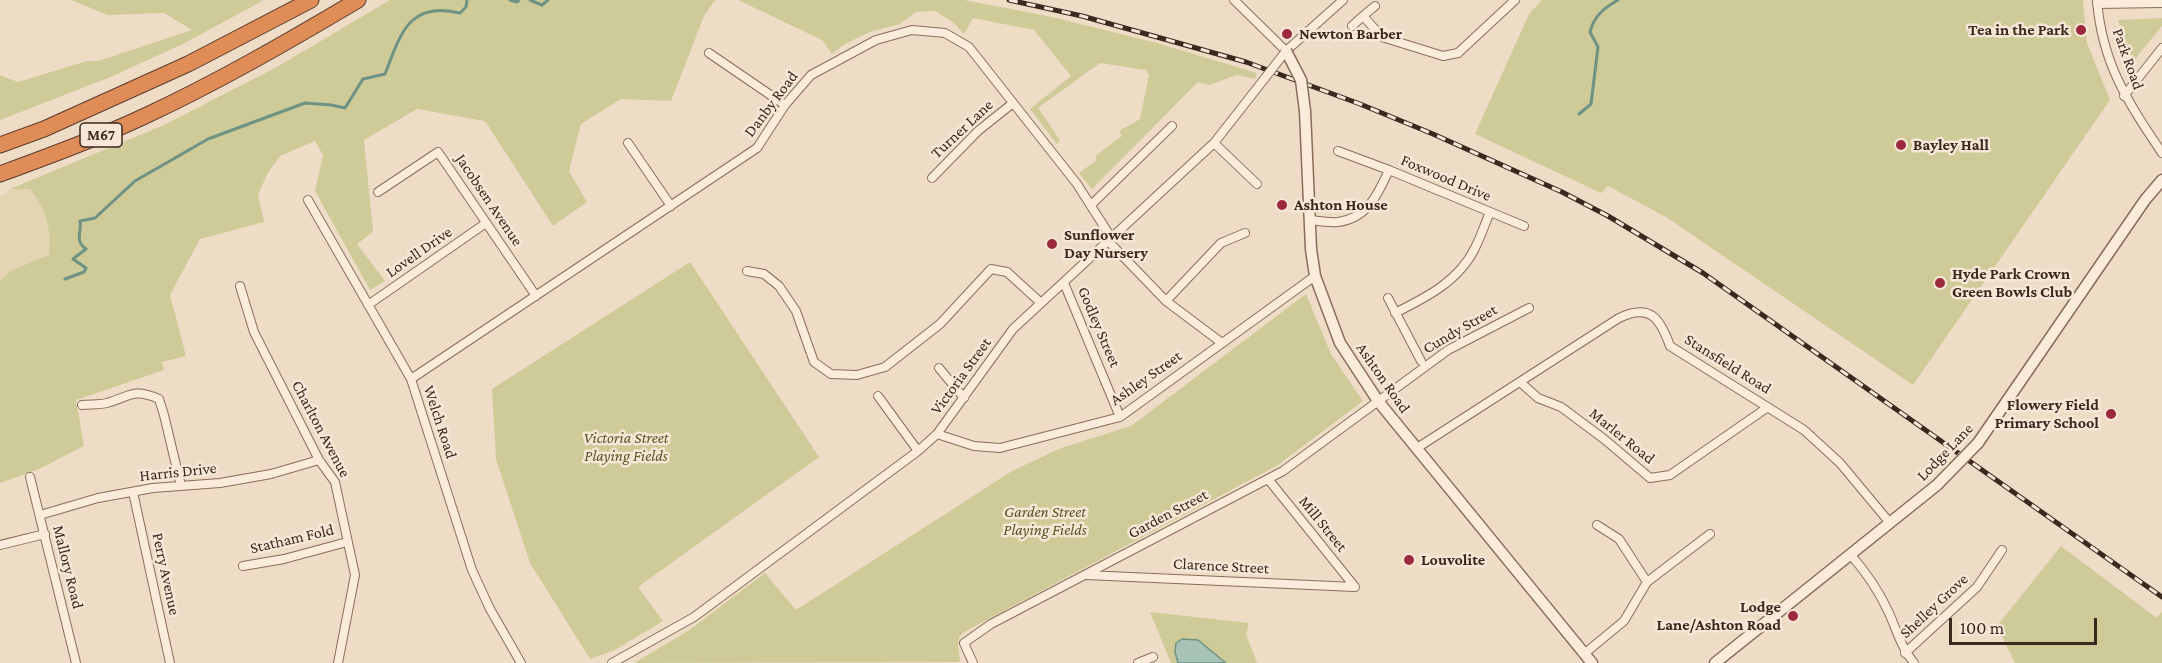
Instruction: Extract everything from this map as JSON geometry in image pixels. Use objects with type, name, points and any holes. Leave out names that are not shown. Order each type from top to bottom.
[{"type":"highway","name":"M67","points":[[0,145],[44,129],[188,63],[310,0]]},
{"type":"highway","name":"M67","points":[[0,174],[56,154],[145,116],[284,43],[358,0]]},
{"type":"street","points":[[1234,0],[1286,51]]},
{"type":"street","name":"Victoria Street","points":[[612,663],[694,617],[918,451],[937,434],[1013,329],[1214,143],[1286,51],[1343,0]]},
{"type":"street","points":[[1363,16],[1382,37],[1435,55],[1450,56],[1458,52],[1515,0]]},
{"type":"street","points":[[2097,2],[2162,3]]},
{"type":"street","name":"Park Road","points":[[2097,2],[2103,43],[2124,96],[2162,153]]},
{"type":"street","points":[[1352,26],[1375,6]]},
{"type":"street","name":"Danby Road","points":[[411,380],[757,148],[785,105],[812,75],[876,40],[912,30],[945,33],[969,47],[1077,183],[1111,240],[1166,301],[1222,342]]},
{"type":"street","points":[[2124,96],[2162,48]]},
{"type":"street","name":"Ashton Road","points":[[1286,51],[1301,80],[1305,111],[1315,276],[1340,343],[1378,401],[1592,663]]},
{"type":"street","points":[[709,53],[785,105]]},
{"type":"street","name":"Turner Lane","points":[[932,178],[978,131],[1013,103]]},
{"type":"street","points":[[1091,205],[1172,126]]},
{"type":"street","points":[[628,143],[671,206]]},
{"type":"street","points":[[1214,143],[1257,184]]},
{"type":"street","points":[[1338,151],[1389,170]]},
{"type":"street","name":"Jacobsen Avenue","points":[[378,192],[438,152],[536,296]]},
{"type":"street","name":"Foxwood Drive","points":[[1310,220],[1338,222],[1357,216],[1375,200],[1389,170],[1524,226]]},
{"type":"street","name":"Lodge Lane","points":[[1714,663],[1937,485],[1978,443],[2145,200],[2162,180]]},
{"type":"street","name":"Welch Road","points":[[308,200],[411,380],[472,570],[490,609],[521,663]]},
{"type":"street","points":[[1395,313],[1425,298],[1452,280],[1475,249],[1490,212]]},
{"type":"street","name":"Lovell Drive","points":[[368,305],[486,223]]},
{"type":"street","points":[[1166,301],[1221,243],[1245,233]]},
{"type":"street","points":[[747,271],[764,274],[779,285],[796,310],[814,362],[831,374],[857,375],[885,367],[940,324],[991,269],[1007,272],[1041,303]]},
{"type":"street","name":"Ashley Street","points":[[937,434],[974,446],[1000,448],[1120,417],[1315,276]]},
{"type":"street","name":"Godley Street","points":[[1064,283],[1120,417]]},
{"type":"street","name":"Charlton Avenue","points":[[240,286],[254,332],[319,460],[335,483],[355,575],[338,663]]},
{"type":"street","points":[[1388,298],[1421,362]]},
{"type":"street","name":"Cundy Street","points":[[1378,401],[1448,350],[1529,308]]},
{"type":"street","name":"Stansfield Road","points":[[1417,448],[1619,318],[1633,312],[1649,314],[1663,326],[1670,346],[1804,430],[1840,463],[1890,523]]},
{"type":"street","points":[[939,368],[964,398]]},
{"type":"street","name":"Marler Road","points":[[1520,382],[1538,399],[1561,407],[1650,478],[1670,475],[1768,407]]},
{"type":"street","points":[[82,405],[106,403],[125,395],[143,392],[159,399],[181,486]]},
{"type":"street","points":[[878,396],[918,451]]},
{"type":"street","name":"Garden Street","points":[[973,663],[964,643],[991,624],[1283,471],[1378,401]]},
{"type":"street","name":"Harris Drive","points":[[40,515],[98,498],[220,483],[271,474],[319,460]]},
{"type":"street","name":"Mallory Road","points":[[30,477],[76,663]]},
{"type":"street","name":"Mill Street","points":[[1268,479],[1355,587]]},
{"type":"street","name":"Perry Avenue","points":[[133,492],[170,663]]},
{"type":"street","points":[[1597,525],[1619,539],[1647,582]]},
{"type":"street","points":[[0,545],[45,534]]},
{"type":"street","points":[[1584,654],[1624,621],[1647,582],[1710,534]]},
{"type":"street","name":"Statham Fold","points":[[243,566],[284,559],[347,542]]},
{"type":"street","name":"Shelley Grove","points":[[1905,653],[1977,587],[2002,550]]},
{"type":"street","points":[[1850,554],[1877,589],[1905,653],[1914,663]]},
{"type":"street","name":"Clarence Street","points":[[1086,575],[1355,587]]},
{"type":"street","points":[[1138,663],[1153,657]]},
{"type":"shaded area","points":[[30,188],[40,201],[51,236],[49,255],[10,271],[0,281],[0,195],[7,193],[10,189]]},
{"type":"shaded area","points":[[1182,639],[1198,640],[1226,663],[1178,663],[1175,652],[1176,643]]},
{"type":"green space","points":[[71,0],[264,0],[183,44],[108,78],[0,120],[0,75],[18,82],[87,61],[98,61],[192,30],[164,13],[108,15]]},
{"type":"green space","points":[[390,0],[715,0],[704,16],[671,101],[621,99],[581,124],[569,171],[587,202],[553,226],[485,121],[417,109],[364,140],[373,232],[357,244],[385,281],[370,290],[315,191],[323,155],[315,141],[280,156],[268,173],[258,194],[264,222],[200,239],[170,295],[186,356],[162,362],[164,370],[76,400],[84,446],[39,469],[0,483],[0,281],[10,271],[49,255],[50,246],[47,220],[36,197],[30,189],[10,189],[164,125],[275,68]]},
{"type":"green space","points":[[738,0],[964,0],[1052,17],[1157,43],[1257,73],[1255,79],[1237,75],[1209,85],[1198,82],[1092,189],[1079,173],[1097,160],[1095,156],[1122,136],[1119,131],[1140,119],[1149,75],[1146,70],[1100,63],[1038,108],[1060,140],[1057,144],[1030,109],[1071,76],[1034,30],[973,18],[964,34],[953,22],[935,11],[916,12],[900,24],[870,32],[845,44],[832,54],[822,40]]},
{"type":"green space","points":[[1542,0],[2083,0],[2087,43],[2110,100],[1913,385],[1666,217],[1608,186],[1601,193],[1475,134],[1529,14]]},
{"type":"green space","points":[[2162,18],[2162,26],[2131,64],[2118,20]]},
{"type":"green space","name":"Victoria Street Playing Fields","points":[[690,262],[819,457],[638,587],[663,621],[615,650],[590,659],[530,563],[496,459],[492,389]]},
{"type":"green space","name":"Garden Street Playing Fields","points":[[1306,294],[1331,354],[1363,401],[1278,465],[964,632],[959,637],[960,662],[634,663],[688,631],[765,573],[796,610],[1012,471],[1061,448],[1131,426]]},
{"type":"green space","points":[[2061,546],[2157,618],[2162,612],[2162,663],[2015,663],[1997,626]]},
{"type":"green space","points":[[1150,612],[1249,623],[1246,634],[1257,663],[1226,663],[1198,640],[1177,661],[1178,663],[1171,663]]},
{"type":"waterway","points":[[65,279],[84,272],[86,268],[73,259],[86,249],[79,239],[80,221],[95,218],[135,181],[208,139],[305,103],[345,108],[363,79],[385,74],[409,24],[428,12],[442,10],[460,13],[466,7],[467,0]]},
{"type":"waterway","points":[[510,0],[517,2],[519,0]]},
{"type":"waterway","points":[[530,0],[542,5],[548,0]]},
{"type":"waterway","points":[[1579,114],[1591,104],[1598,47],[1590,32],[1592,26],[1600,13],[1618,0]]},
{"type":"railway","points":[[1009,0],[1082,16],[1246,62],[1433,134],[1562,192],[1608,216],[1703,273],[2162,597]]},
{"type":"place","name":"Tea in the Park","points":[[2081,30]]},
{"type":"place","name":"Newton Barber","points":[[1287,34]]},
{"type":"place","name":"Bayley Hall","points":[[1901,145]]},
{"type":"place","name":"Ashton House","points":[[1282,205]]},
{"type":"place","name":"Sunflower Day Nursery","points":[[1052,244]]},
{"type":"place","name":"Hyde Park Crown Green Bowls Club","points":[[1940,283]]},
{"type":"place","name":"Flowery Field Primary School","points":[[2111,414]]},
{"type":"place","name":"Louvolite","points":[[1409,560]]},
{"type":"place","name":"Lodge Lane/Ashton Road","points":[[1793,616]]}]
